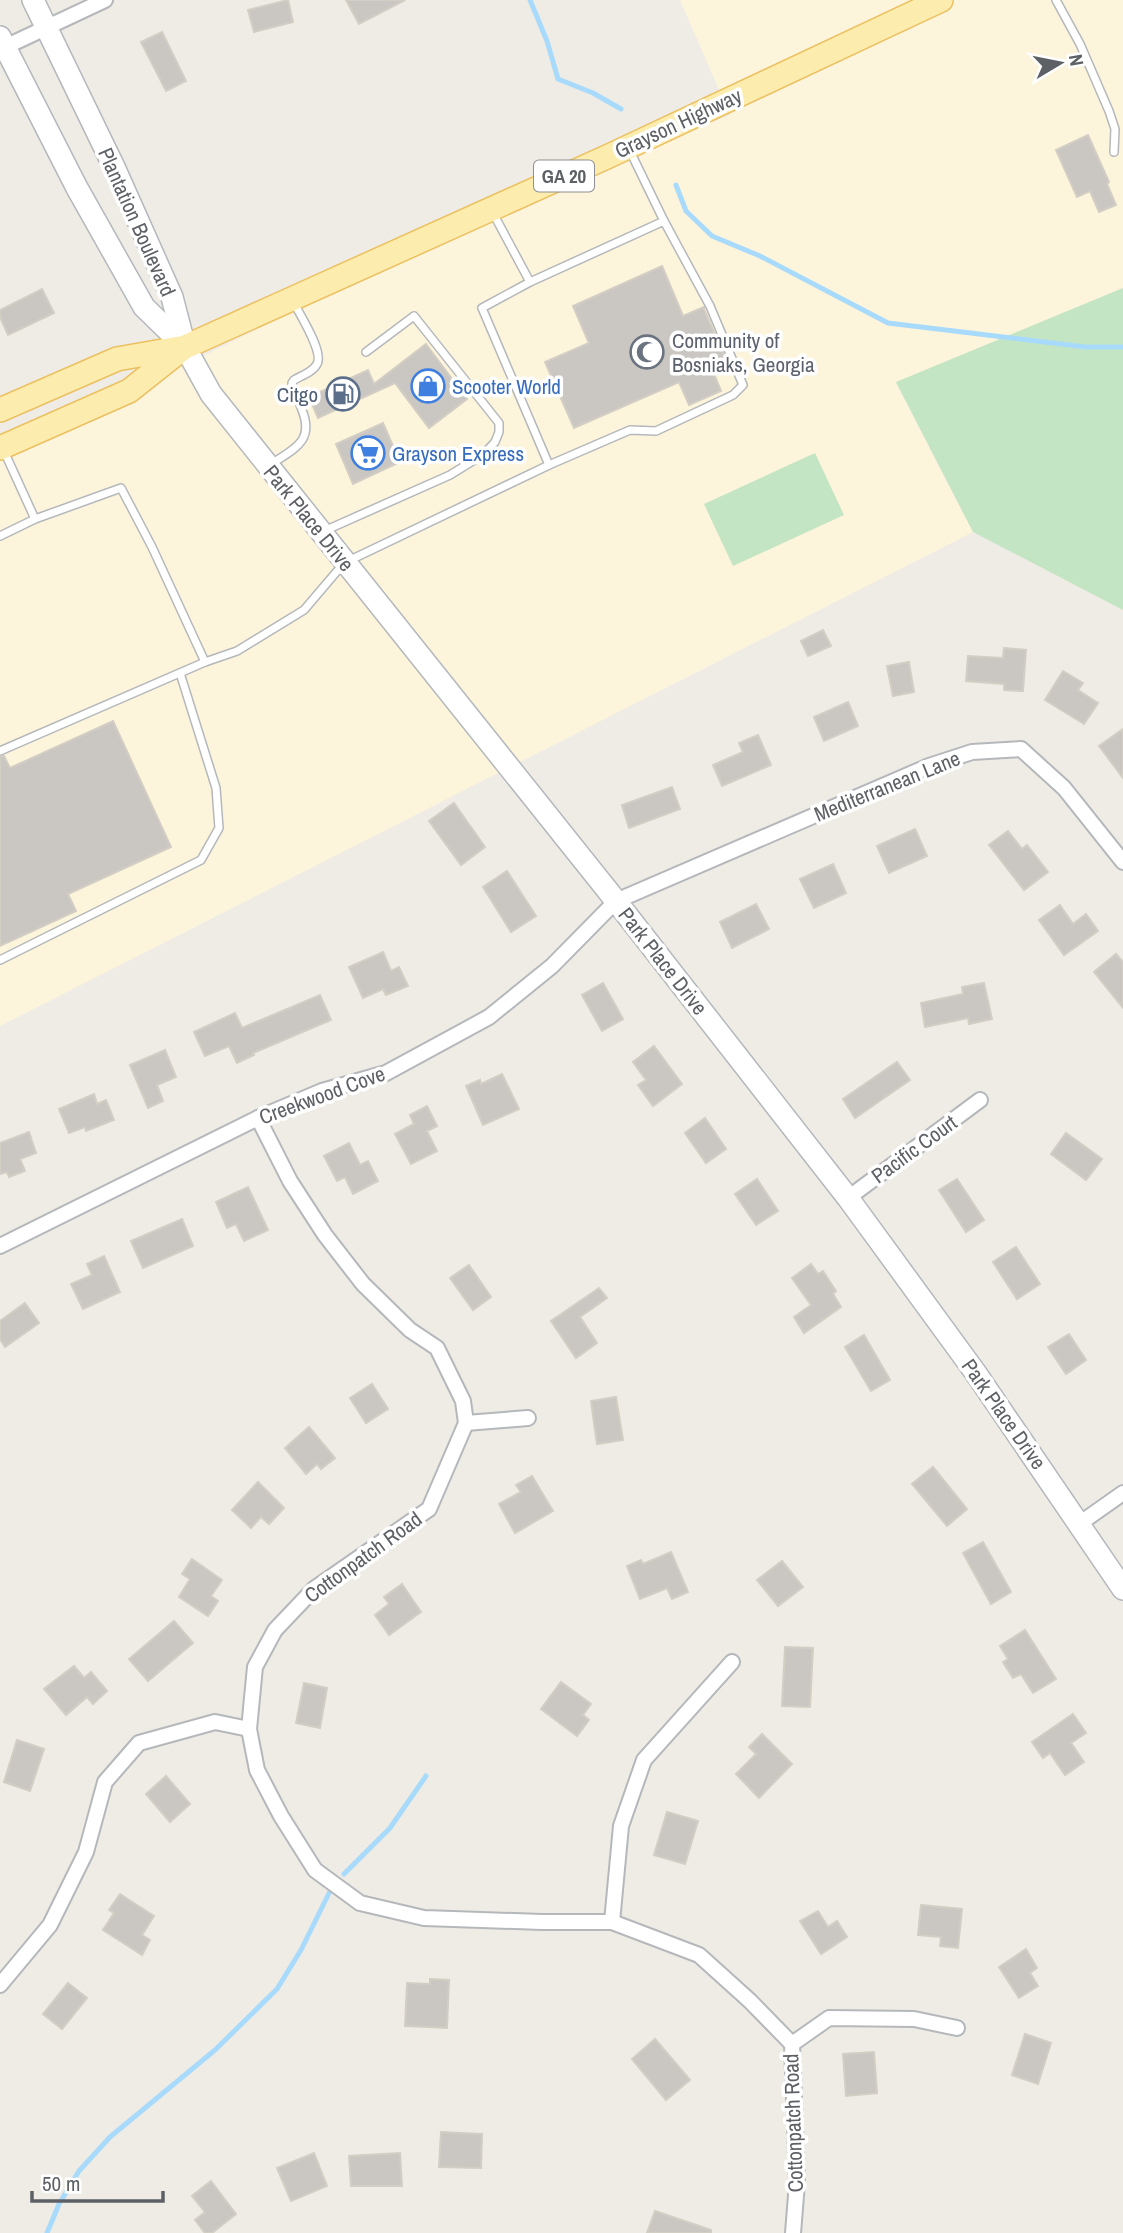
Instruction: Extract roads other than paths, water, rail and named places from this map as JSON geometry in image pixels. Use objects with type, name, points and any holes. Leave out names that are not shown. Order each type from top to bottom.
[{"type":"main road","name":"Grayson Highway","points":[[1,447],[129,391],[185,347],[628,147],[935,1]]},
{"type":"main road","name":"Grayson Highway","points":[[0,410],[117,359],[185,347]]},
{"type":"street","name":"Plantation Boulevard","points":[[33,0],[173,297],[185,347]]},
{"type":"street","points":[[3,42],[46,27],[105,0]]},
{"type":"street","name":"Plantation Boulevard","points":[[3,42],[77,188],[144,307],[185,347]]},
{"type":"street","name":"Park Place Drive","points":[[185,347],[211,394],[616,901],[848,1198],[975,1372],[1123,1589]]},
{"type":"street","name":"Mediterranean Lane","points":[[616,901],[929,766],[972,752],[1021,748],[1064,788],[1123,862]]},
{"type":"street","name":"Creekwood Cove","points":[[0,1246],[258,1118],[322,1091],[386,1073],[489,1017],[552,966],[616,901]]},
{"type":"street","name":"Pacific Court","points":[[848,1198],[980,1100]]},
{"type":"street","points":[[258,1118],[290,1181],[325,1235],[363,1284],[410,1330],[437,1348],[463,1401],[466,1423],[528,1418]]},
{"type":"street","name":"Cottonpatch Road","points":[[466,1423],[429,1509],[314,1589],[275,1630],[255,1667],[249,1729],[257,1770],[315,1870],[360,1903],[424,1918],[612,1922],[699,1955],[792,2044],[797,2183],[793,2233]]},
{"type":"street","points":[[1079,1524],[1123,1493]]},
{"type":"street","points":[[612,1922],[621,1826],[644,1760],[732,1662]]},
{"type":"street","points":[[0,1985],[50,1925],[86,1852],[105,1782],[139,1743],[215,1722],[249,1729]]},
{"type":"street","points":[[792,2044],[829,2018],[914,2019],[957,2028]]},
{"type":"lane","points":[[1056,0],[1080,44],[1109,111],[1115,130],[1114,152]]},
{"type":"lane","points":[[0,751],[205,662],[237,651],[304,610],[344,563],[630,430],[656,431],[733,395],[743,384],[710,306],[628,147]]},
{"type":"lane","points":[[491,209],[530,282]]},
{"type":"lane","points":[[550,465],[482,308],[530,282],[664,221]]},
{"type":"lane","points":[[268,467],[303,442],[306,419],[292,383],[315,368],[319,361],[318,351],[292,299]]},
{"type":"lane","points":[[320,532],[450,475],[484,454],[495,442],[499,432],[499,423],[414,316],[366,352]]},
{"type":"lane","points":[[1,447],[36,519]]},
{"type":"lane","points":[[0,536],[36,519],[121,488],[152,547],[205,662]]},
{"type":"lane","points":[[0,960],[201,860],[219,828],[216,788],[180,673]]},
{"type":"waterway","points":[[530,0],[547,41],[558,79],[593,93],[621,109]]},
{"type":"waterway","points":[[676,185],[686,211],[712,236],[760,256],[888,323],[1085,347],[1123,347]]},
{"type":"waterway","points":[[344,1874],[390,1828],[426,1776]]},
{"type":"waterway","points":[[47,2233],[59,2204],[79,2171],[110,2137],[215,2050],[277,1989],[301,1950],[333,1885]]},
{"type":"place","name":"Community of Bosniaks, Georgia","points":[[647,352]]},
{"type":"place","name":"Scooter World","points":[[428,386]]},
{"type":"place","name":"Citgo","points":[[343,394]]},
{"type":"place","name":"Grayson Express","points":[[368,453]]}]
